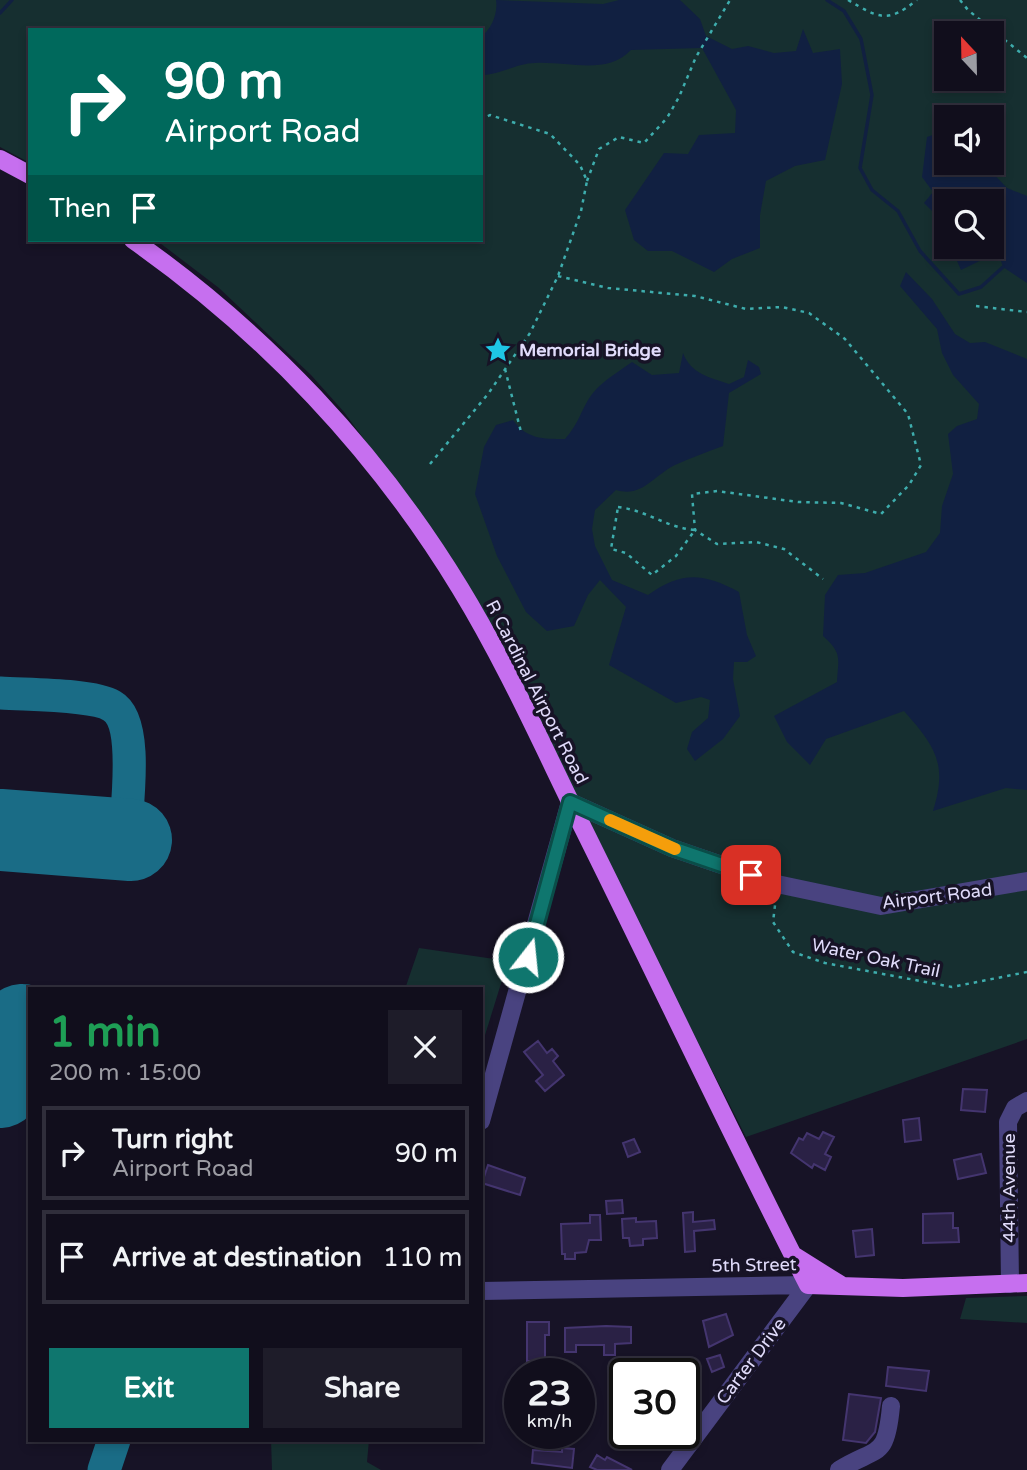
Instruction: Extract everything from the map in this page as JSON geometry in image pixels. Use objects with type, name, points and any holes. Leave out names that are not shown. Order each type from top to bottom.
[{"type":"main road","points":[[0,159],[28,174]]},
{"type":"main road","name":"R Cardinal Airport Road","points":[[136,242],[218,303],[274,355],[375,467],[421,527],[461,590],[570,802],[807,1285]]},
{"type":"main road","points":[[793,1255],[847,1288]]},
{"type":"main road","name":"5th Street","points":[[807,1285],[847,1288],[1018,1283]]},
{"type":"street","name":"Airport Road","points":[[570,802],[672,848],[777,884],[881,906],[1027,881]]},
{"type":"street","points":[[483,1114],[570,802]]},
{"type":"street","name":"44th Avenue","points":[[1018,1283],[1009,1122],[1015,1108],[1027,1101]]},
{"type":"street","name":"5th Street","points":[[483,1291],[807,1285]]},
{"type":"street","name":"Carter Drive","points":[[670,1470],[807,1285]]},
{"type":"street","points":[[839,1470],[871,1456],[883,1447],[889,1431],[891,1406]]},
{"type":"path","points":[[430,464],[530,334],[558,276],[599,149],[619,137],[644,143],[667,118],[696,57],[730,0]]},
{"type":"path","points":[[848,0],[876,17],[898,15],[917,0]]},
{"type":"path","points":[[960,0],[987,27],[1027,58]]},
{"type":"path","points":[[483,119],[491,116],[550,134],[580,164],[587,181]]},
{"type":"path","points":[[558,276],[608,288],[695,296],[746,309],[782,307],[809,313],[845,339],[908,414],[921,465],[909,485],[881,514],[841,503],[798,502],[717,491],[692,494],[695,530],[676,556],[652,575],[626,553],[611,549],[618,507],[639,509],[675,528],[695,530],[716,544],[756,542],[783,549],[823,579]]},
{"type":"path","points":[[976,306],[1027,312]]},
{"type":"path","points":[[505,369],[521,432]]},
{"type":"path","name":"Water Oak Trail","points":[[777,884],[773,922],[793,952],[825,963],[952,987],[1027,972]]},
{"type":"green space","points":[[0,0],[1027,0],[1027,1039],[746,1137],[451,557],[344,412],[311,375],[219,288],[159,242],[483,242],[483,28],[28,28],[28,162],[0,147]]},
{"type":"green space","points":[[419,948],[508,961],[483,1042],[483,987],[406,987]]},
{"type":"green space","points":[[1027,1296],[1027,1323],[960,1319],[966,1298]]},
{"type":"green space","points":[[271,1442],[369,1442],[367,1462],[381,1470],[272,1470]]},
{"type":"water","points":[[496,0],[603,4],[619,0],[680,0],[700,19],[706,36],[732,49],[748,46],[774,53],[796,51],[803,29],[813,53],[840,49],[842,84],[825,160],[795,166],[766,181],[760,215],[760,248],[732,259],[714,272],[672,251],[648,251],[634,240],[625,210],[664,153],[688,154],[699,135],[735,133],[736,110],[702,48],[631,50],[610,63],[586,66],[528,64],[483,75],[483,35],[488,30],[496,10]]},
{"type":"water","points":[[934,135],[934,175],[995,175],[1007,188],[1027,196],[1027,283],[1003,267],[1000,259],[1004,259],[1004,189],[934,189],[934,213],[924,203],[933,192],[922,177],[927,137]]},
{"type":"water","points":[[956,259],[984,259],[961,270]]},
{"type":"water","points":[[906,272],[932,299],[955,334],[970,343],[985,342],[1027,359],[1027,790],[1006,788],[933,811],[939,780],[936,756],[924,735],[904,711],[826,739],[810,765],[787,742],[774,716],[837,682],[836,652],[823,636],[825,595],[838,575],[865,573],[926,552],[940,533],[942,506],[953,474],[948,434],[957,426],[977,419],[979,404],[953,375],[942,353],[937,329],[900,286]]},
{"type":"water","points":[[683,353],[696,370],[729,384],[744,377],[748,360],[759,367],[761,374],[729,393],[723,446],[675,465],[640,489],[625,492],[616,490],[595,510],[592,529],[595,546],[612,580],[648,595],[682,578],[693,577],[714,581],[739,592],[747,635],[756,656],[747,662],[734,662],[733,679],[740,716],[723,739],[695,761],[687,749],[692,732],[708,718],[710,700],[701,697],[676,703],[609,665],[626,607],[600,580],[588,595],[574,626],[547,631],[526,612],[497,556],[475,494],[484,447],[496,425],[513,420],[529,434],[542,438],[565,439],[592,394],[614,374],[632,362],[652,375],[679,373]]},
{"type":"building","points":[[538,1041],[547,1053],[552,1049],[558,1056],[553,1061],[564,1075],[545,1091],[536,1081],[543,1075],[524,1052]]},
{"type":"building","points":[[963,1089],[987,1090],[985,1112],[961,1110]]},
{"type":"building","points":[[919,1118],[921,1140],[905,1142],[903,1120]]},
{"type":"building","points":[[823,1132],[834,1137],[825,1154],[831,1157],[825,1170],[814,1164],[812,1168],[791,1153],[799,1138],[803,1140],[807,1133],[819,1139]]},
{"type":"building","points":[[634,1139],[640,1152],[628,1157],[623,1143]]},
{"type":"building","points":[[981,1154],[986,1173],[958,1179],[954,1160]]},
{"type":"building","points":[[488,1165],[525,1178],[520,1195],[483,1183]]},
{"type":"building","points":[[622,1200],[623,1213],[607,1214],[606,1201]]},
{"type":"building","points":[[693,1212],[693,1222],[714,1220],[715,1229],[694,1231],[695,1251],[685,1252],[683,1213]]},
{"type":"building","points":[[953,1213],[953,1228],[958,1228],[959,1242],[923,1243],[923,1214]]},
{"type":"building","points":[[590,1215],[600,1215],[601,1240],[589,1240],[586,1252],[575,1253],[575,1259],[565,1259],[565,1254],[562,1254],[561,1224],[590,1223]]},
{"type":"building","points":[[636,1218],[636,1222],[656,1221],[657,1238],[643,1239],[643,1245],[630,1246],[629,1238],[623,1238],[622,1219]]},
{"type":"building","points":[[872,1229],[874,1255],[856,1257],[853,1231]]},
{"type":"building","points":[[726,1314],[733,1335],[709,1347],[703,1321]]},
{"type":"building","points":[[527,1322],[549,1322],[549,1335],[545,1335],[545,1358],[527,1358]]},
{"type":"building","points":[[631,1327],[631,1343],[615,1344],[615,1355],[604,1355],[604,1345],[576,1345],[576,1352],[565,1352],[565,1328]]},
{"type":"building","points":[[720,1355],[724,1367],[712,1372],[707,1359]]},
{"type":"building","points":[[888,1367],[929,1371],[926,1391],[886,1386]]},
{"type":"building","points":[[849,1394],[881,1398],[875,1432],[866,1443],[843,1440]]},
{"type":"building","points":[[562,1449],[574,1449],[572,1468],[532,1463],[533,1450],[562,1452]]},
{"type":"building","points":[[597,1455],[605,1460],[607,1457],[632,1470],[597,1470],[590,1467]]},
{"type":"waterway","points":[[0,13],[12,0]]},
{"type":"waterway","points":[[827,0],[844,11],[861,39],[872,95],[860,168],[872,190],[898,211],[920,251],[959,294],[981,287],[1003,267]]},
{"type":"taxiway","points":[[0,693],[90,699],[112,706],[121,715],[129,748],[125,840]]},
{"type":"taxiway","points":[[0,1098],[28,1078]]},
{"type":"taxiway","points":[[104,1470],[113,1442]]},
{"type":"runway","points":[[0,830],[131,840]]},
{"type":"runway","points":[[0,1087],[22,1025]]},
{"type":"slow traffic","points":[[610,820],[675,849]]},
{"type":"place","name":"Memorial Bridge","points":[[498,350]]},
{"type":"route","points":[[528,957],[570,802],[672,848],[751,875]]}]
